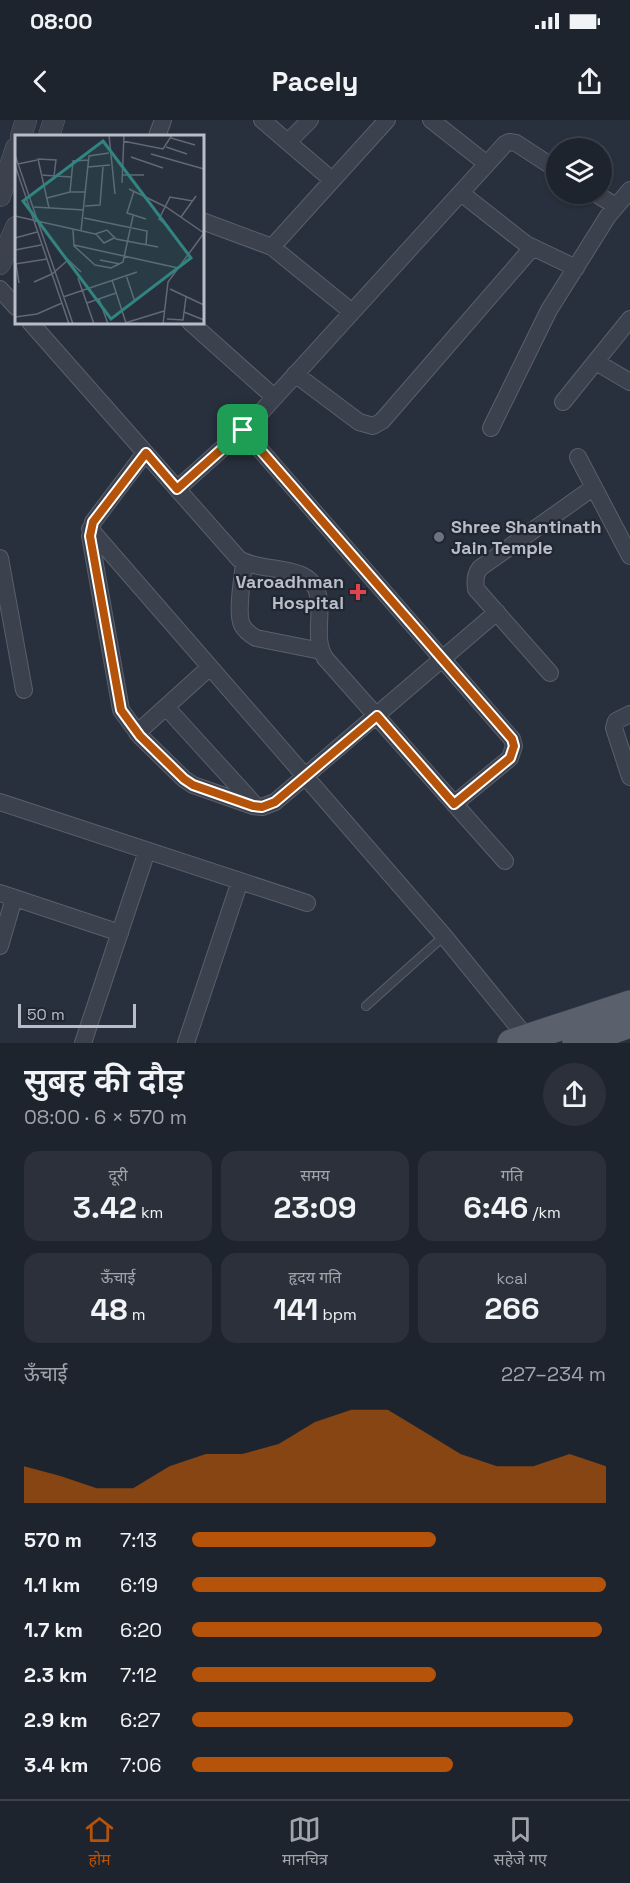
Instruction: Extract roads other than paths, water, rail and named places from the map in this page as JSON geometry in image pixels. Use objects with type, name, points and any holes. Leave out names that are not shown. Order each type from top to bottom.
[{"type":"main road","points":[[519,1040],[630,1004]]},
{"type":"main road","points":[[576,1043],[630,1024]]},
{"type":"street","points":[[21,135],[26,120]]},
{"type":"street","points":[[50,135],[54,120]]},
{"type":"street","points":[[157,135],[163,120]]},
{"type":"street","points":[[262,120],[332,180]]},
{"type":"street","points":[[288,141],[310,120]]},
{"type":"street","points":[[272,247],[387,120]]},
{"type":"street","points":[[431,120],[487,164]]},
{"type":"street","points":[[177,489],[243,430],[505,144],[513,142],[546,163]]},
{"type":"street","points":[[0,196],[15,151]]},
{"type":"street","points":[[491,428],[549,310],[616,206],[630,190]]},
{"type":"street","points":[[461,193],[532,248],[576,268]]},
{"type":"street","points":[[612,204],[616,206]]},
{"type":"street","points":[[204,221],[272,247],[352,312]]},
{"type":"street","points":[[0,264],[15,229]]},
{"type":"street","points":[[295,374],[359,422],[373,426],[389,412],[532,248]]},
{"type":"street","points":[[0,289],[15,307]]},
{"type":"street","points":[[563,402],[630,320]]},
{"type":"street","points":[[32,324],[238,559],[259,567],[305,575],[314,584],[318,596],[318,642],[325,658],[505,861]]},
{"type":"street","points":[[192,324],[274,397]]},
{"type":"street","points":[[596,362],[630,382]]},
{"type":"street","points":[[243,430],[512,739],[514,746],[510,758],[454,804]]},
{"type":"street","points":[[146,453],[90,529],[117,698],[121,710],[137,733],[184,779],[202,788],[256,806],[268,806],[275,802],[497,612]]},
{"type":"street","points":[[578,457],[630,556]]},
{"type":"street","points":[[550,673],[476,589],[474,580],[480,568],[594,487]]},
{"type":"street","points":[[90,529],[444,936],[519,1040]]},
{"type":"street","points":[[0,558],[3,588],[24,690]]},
{"type":"street","points":[[244,562],[240,616],[242,626],[248,633],[256,638],[321,651]]},
{"type":"street","points":[[137,733],[210,667]]},
{"type":"street","points":[[166,707],[256,806]]},
{"type":"street","points":[[630,714],[616,721],[614,728],[630,777]]},
{"type":"street","points":[[0,802],[307,903]]},
{"type":"street","points":[[83,1043],[147,851]]},
{"type":"street","points":[[186,1043],[240,881]]},
{"type":"street","points":[[0,946],[7,896],[120,933]]},
{"type":"lane","points":[[366,1006],[444,936]]},
{"type":"place","name":"Shree Shantinath Jain Temple","points":[[439,537]]},
{"type":"place","name":"Varoadhman Hospital","points":[[358,592]]}]
